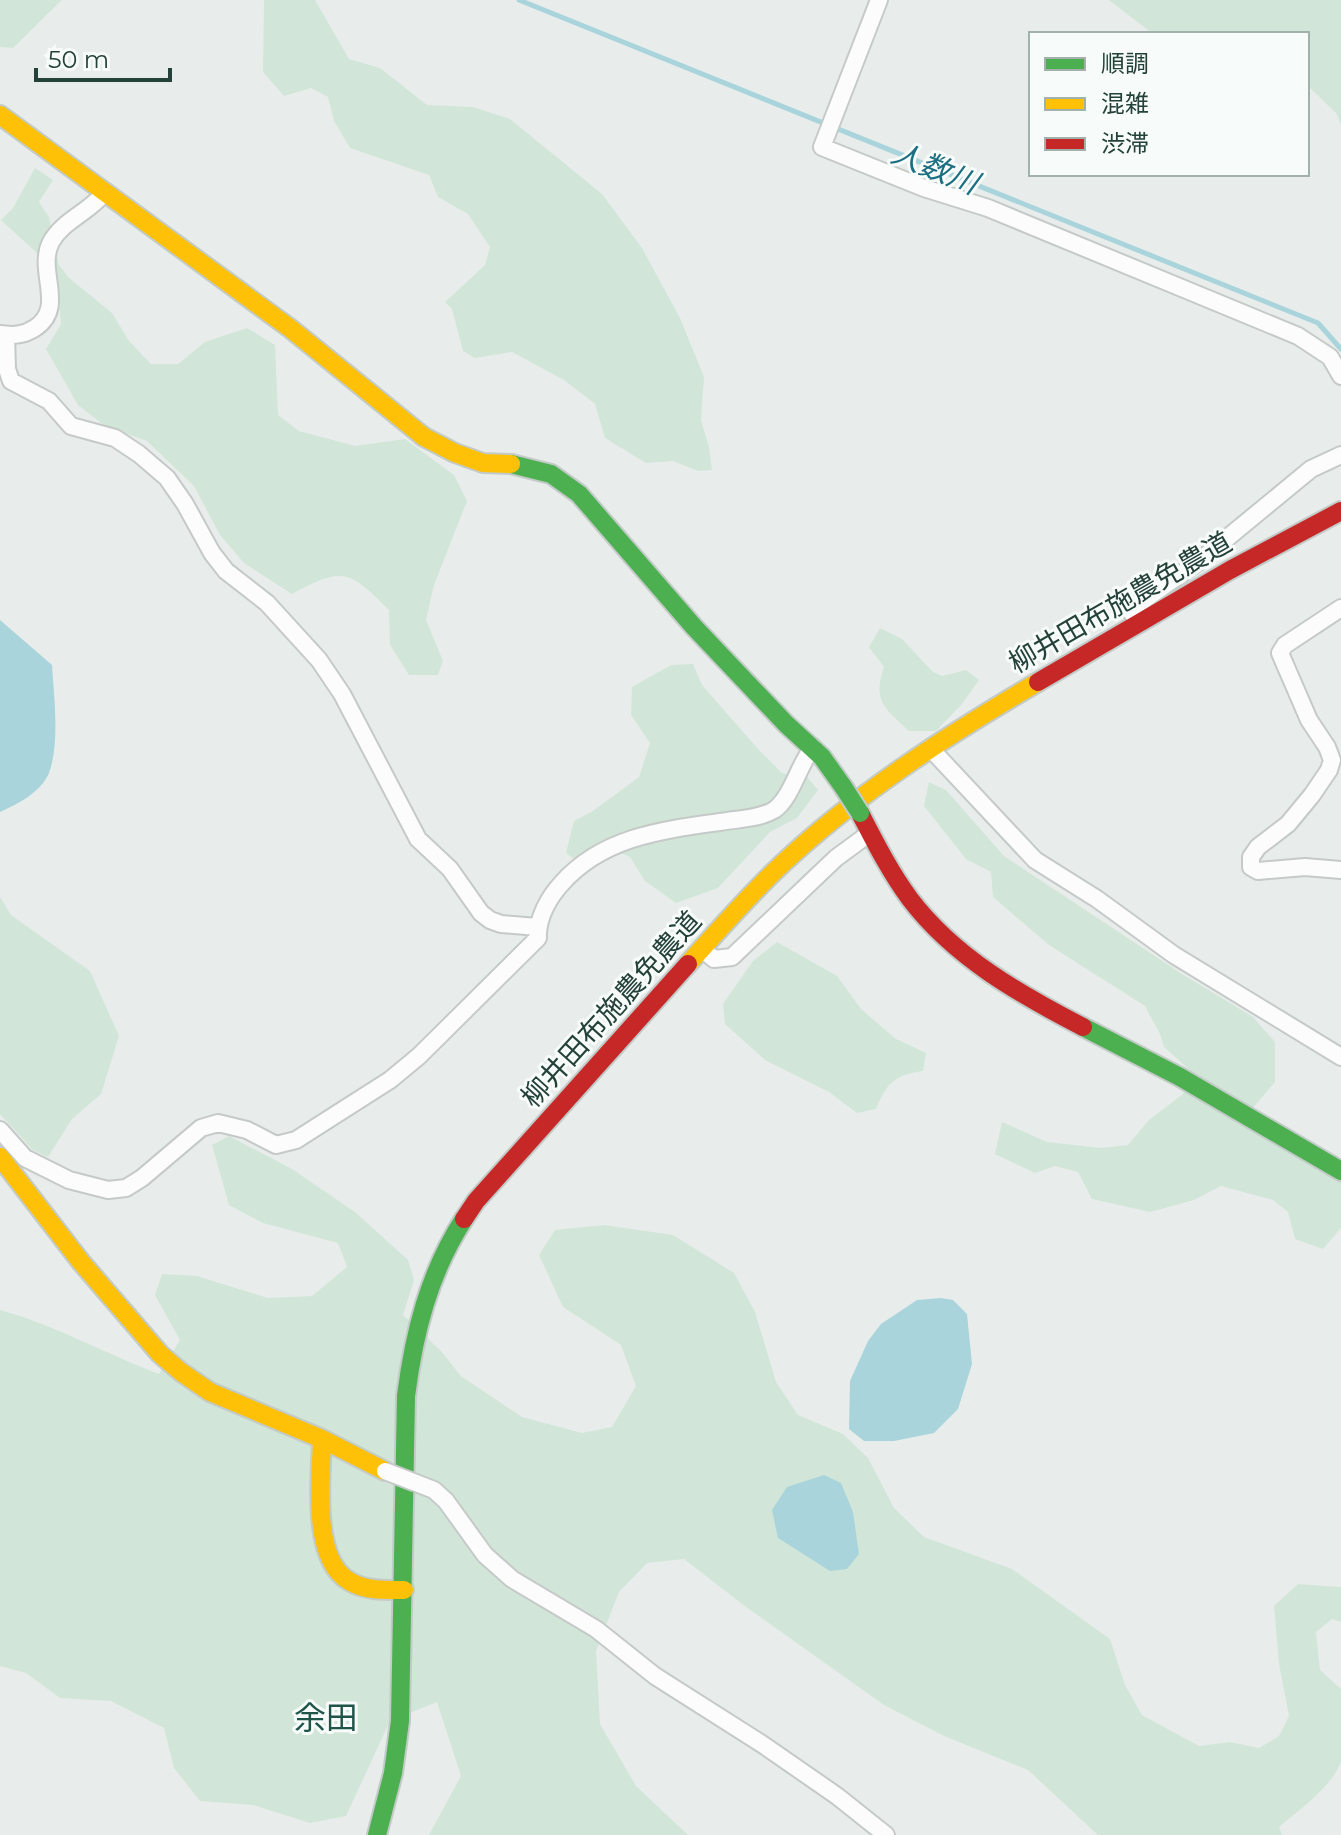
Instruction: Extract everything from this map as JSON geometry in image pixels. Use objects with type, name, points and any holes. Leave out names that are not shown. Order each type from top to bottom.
[{"type":"street","points":[[879,0],[822,147],[924,188],[988,208],[1298,336],[1330,357],[1341,376]]},
{"type":"street","points":[[0,115],[291,329],[424,437],[483,463],[521,465],[551,474],[579,494],[694,627],[786,724],[813,747],[844,788],[892,873],[915,906],[944,936],[987,972],[1028,1000],[1237,1108],[1341,1171]]},
{"type":"street","points":[[105,192],[96,204],[66,224],[51,242],[45,262],[52,307],[46,318],[37,327],[20,335],[3,335],[11,381],[49,401],[71,426],[115,438],[167,478],[226,571],[267,603],[319,660],[342,694],[418,839],[450,869],[481,913],[501,924],[537,927]]},
{"type":"street","points":[[1139,624],[1130,610],[1198,562],[1311,469],[1341,455]]},
{"type":"street","name":"柳井田布施農免農道","points":[[377,1835],[393,1773],[400,1721],[406,1396],[410,1352],[420,1308],[454,1232],[502,1169],[702,949],[780,866],[841,814],[930,748],[987,712],[1230,570],[1341,511]]},
{"type":"street","points":[[1341,608],[1285,645],[1280,653],[1309,720],[1327,747],[1332,760],[1329,770],[1288,824],[1258,847],[1251,857],[1251,867],[1258,871],[1305,867],[1341,870]]},
{"type":"street","points":[[0,1130],[25,1158],[69,1180],[108,1190],[126,1188],[201,1128],[210,1125],[218,1123],[247,1130],[276,1145],[296,1140],[390,1080],[419,1056],[538,938],[537,927],[553,893],[573,870],[597,852],[626,839],[755,817],[774,810],[784,799],[813,747]]},
{"type":"street","points":[[930,748],[1035,860],[1097,899],[1174,955],[1341,1057]]},
{"type":"street","points":[[702,949],[714,959],[732,957],[836,858],[870,833]]},
{"type":"street","points":[[0,1157],[81,1262],[160,1354],[210,1392],[434,1490],[446,1501],[485,1555],[512,1579],[596,1629],[655,1676],[775,1752],[886,1835]]},
{"type":"street","points":[[322,1439],[323,1520],[327,1552],[339,1574],[358,1586],[375,1590],[404,1590]]},
{"type":"green space","points":[[0,0],[62,0],[13,48],[0,47]]},
{"type":"green space","points":[[264,0],[315,0],[349,59],[380,68],[427,105],[473,107],[510,119],[602,194],[642,248],[680,318],[704,377],[701,420],[712,470],[698,471],[673,461],[646,463],[605,438],[595,404],[564,380],[512,352],[475,358],[463,351],[452,309],[445,302],[485,265],[490,247],[468,214],[438,197],[429,175],[350,148],[334,121],[328,97],[311,88],[284,96],[263,72]]},
{"type":"green space","points":[[1109,0],[1341,0],[1341,126],[1337,114],[1309,87],[1309,32],[1150,32]]},
{"type":"green space","points":[[35,168],[53,180],[39,202],[49,217],[59,265],[68,277],[112,313],[129,341],[151,364],[178,364],[205,342],[247,328],[275,345],[278,415],[299,431],[355,446],[405,439],[454,475],[467,501],[434,585],[426,620],[443,661],[438,675],[409,675],[390,645],[389,610],[354,580],[335,576],[292,594],[244,563],[220,535],[194,486],[147,441],[105,426],[78,405],[46,349],[61,324],[58,290],[37,253],[1,220],[13,208]]},
{"type":"green space","points":[[880,628],[902,639],[933,672],[942,676],[966,670],[979,680],[962,704],[936,731],[909,731],[883,704],[879,688],[884,667],[869,647]]},
{"type":"green space","points":[[693,664],[702,685],[759,750],[782,773],[808,778],[818,790],[797,818],[770,832],[718,888],[676,903],[645,881],[630,857],[603,845],[574,859],[566,853],[574,821],[639,777],[650,743],[631,715],[632,687],[671,665]]},
{"type":"green space","points":[[929,782],[946,790],[1004,856],[1182,974],[1253,1017],[1275,1042],[1275,1082],[1252,1109],[1341,1163],[1341,1228],[1323,1249],[1295,1239],[1288,1212],[1273,1200],[1221,1186],[1194,1200],[1150,1212],[1092,1199],[1078,1172],[1055,1166],[1035,1173],[995,1154],[1002,1122],[1047,1142],[1101,1148],[1128,1145],[1149,1120],[1183,1094],[1194,1074],[1164,1047],[1145,1006],[1049,945],[993,897],[991,872],[966,859],[924,806]]},
{"type":"green space","points":[[0,897],[11,915],[90,971],[119,1036],[101,1094],[72,1119],[48,1157],[33,1150],[0,1114]]},
{"type":"green space","points":[[777,942],[837,976],[861,1009],[896,1039],[926,1053],[923,1071],[898,1078],[888,1087],[876,1109],[857,1113],[829,1092],[765,1060],[725,1024],[723,1004],[753,961]]},
{"type":"green space","points":[[229,1136],[292,1169],[355,1212],[408,1260],[414,1280],[403,1315],[441,1351],[461,1376],[522,1417],[582,1433],[612,1427],[636,1386],[621,1345],[563,1307],[539,1255],[555,1230],[604,1225],[673,1235],[734,1273],[755,1312],[776,1382],[798,1415],[843,1434],[868,1458],[894,1508],[924,1537],[1012,1569],[1110,1639],[1125,1685],[1142,1715],[1199,1746],[1230,1742],[1259,1748],[1279,1736],[1289,1716],[1279,1664],[1274,1606],[1298,1584],[1341,1587],[1341,1622],[1332,1619],[1316,1632],[1320,1670],[1341,1689],[1341,1761],[1337,1770],[1314,1797],[1279,1827],[1282,1835],[1098,1835],[1028,1770],[944,1736],[884,1705],[684,1559],[647,1563],[619,1592],[596,1651],[600,1724],[636,1786],[688,1835],[429,1835],[461,1776],[437,1702],[390,1721],[346,1816],[310,1823],[253,1805],[200,1801],[174,1768],[164,1728],[111,1701],[60,1698],[26,1673],[0,1666],[0,1310],[159,1374],[180,1340],[155,1295],[162,1274],[197,1276],[268,1298],[312,1296],[347,1267],[338,1243],[263,1223],[229,1205],[212,1145]]},
{"type":"water","points":[[0,620],[52,665],[55,720],[52,761],[45,780],[28,797],[0,812]]},
{"type":"water","points":[[917,1300],[953,1300],[967,1314],[972,1364],[958,1409],[934,1433],[894,1441],[864,1441],[849,1429],[850,1381],[868,1341],[881,1324]]},
{"type":"water","points":[[824,1475],[841,1483],[853,1512],[859,1554],[847,1569],[830,1571],[778,1538],[772,1510],[787,1487]]},
{"type":"waterway","name":"人数川","points":[[519,0],[1318,323],[1341,349]]},
{"type":"traffic: fast","points":[[511,464],[551,474],[579,494],[694,627],[786,724],[822,757],[844,788]]},
{"type":"traffic: fast","points":[[844,788],[860,813]]},
{"type":"traffic: fast","points":[[1083,1027],[1180,1077],[1341,1171]]},
{"type":"traffic: fast","points":[[377,1835],[393,1773],[400,1721],[406,1396],[414,1349],[432,1282],[464,1219]]},
{"type":"traffic: slow","points":[[0,115],[291,329],[424,437],[483,463],[511,464]]},
{"type":"traffic: slow","points":[[688,964],[768,877],[840,814],[937,744],[1038,682]]},
{"type":"traffic: slow","points":[[0,1157],[81,1262],[160,1354],[181,1372],[210,1392],[322,1439],[385,1471]]},
{"type":"traffic: slow","points":[[322,1439],[320,1495],[323,1536],[337,1570],[362,1587],[404,1590]]},
{"type":"traffic: jam","points":[[1038,682],[1230,570],[1341,511]]},
{"type":"traffic: jam","points":[[860,813],[903,889],[927,920],[989,972],[1083,1027]]},
{"type":"traffic: jam","points":[[464,1219],[476,1201],[688,964]]},
{"type":"district","name":"余田","points":[[326,1717]]}]
